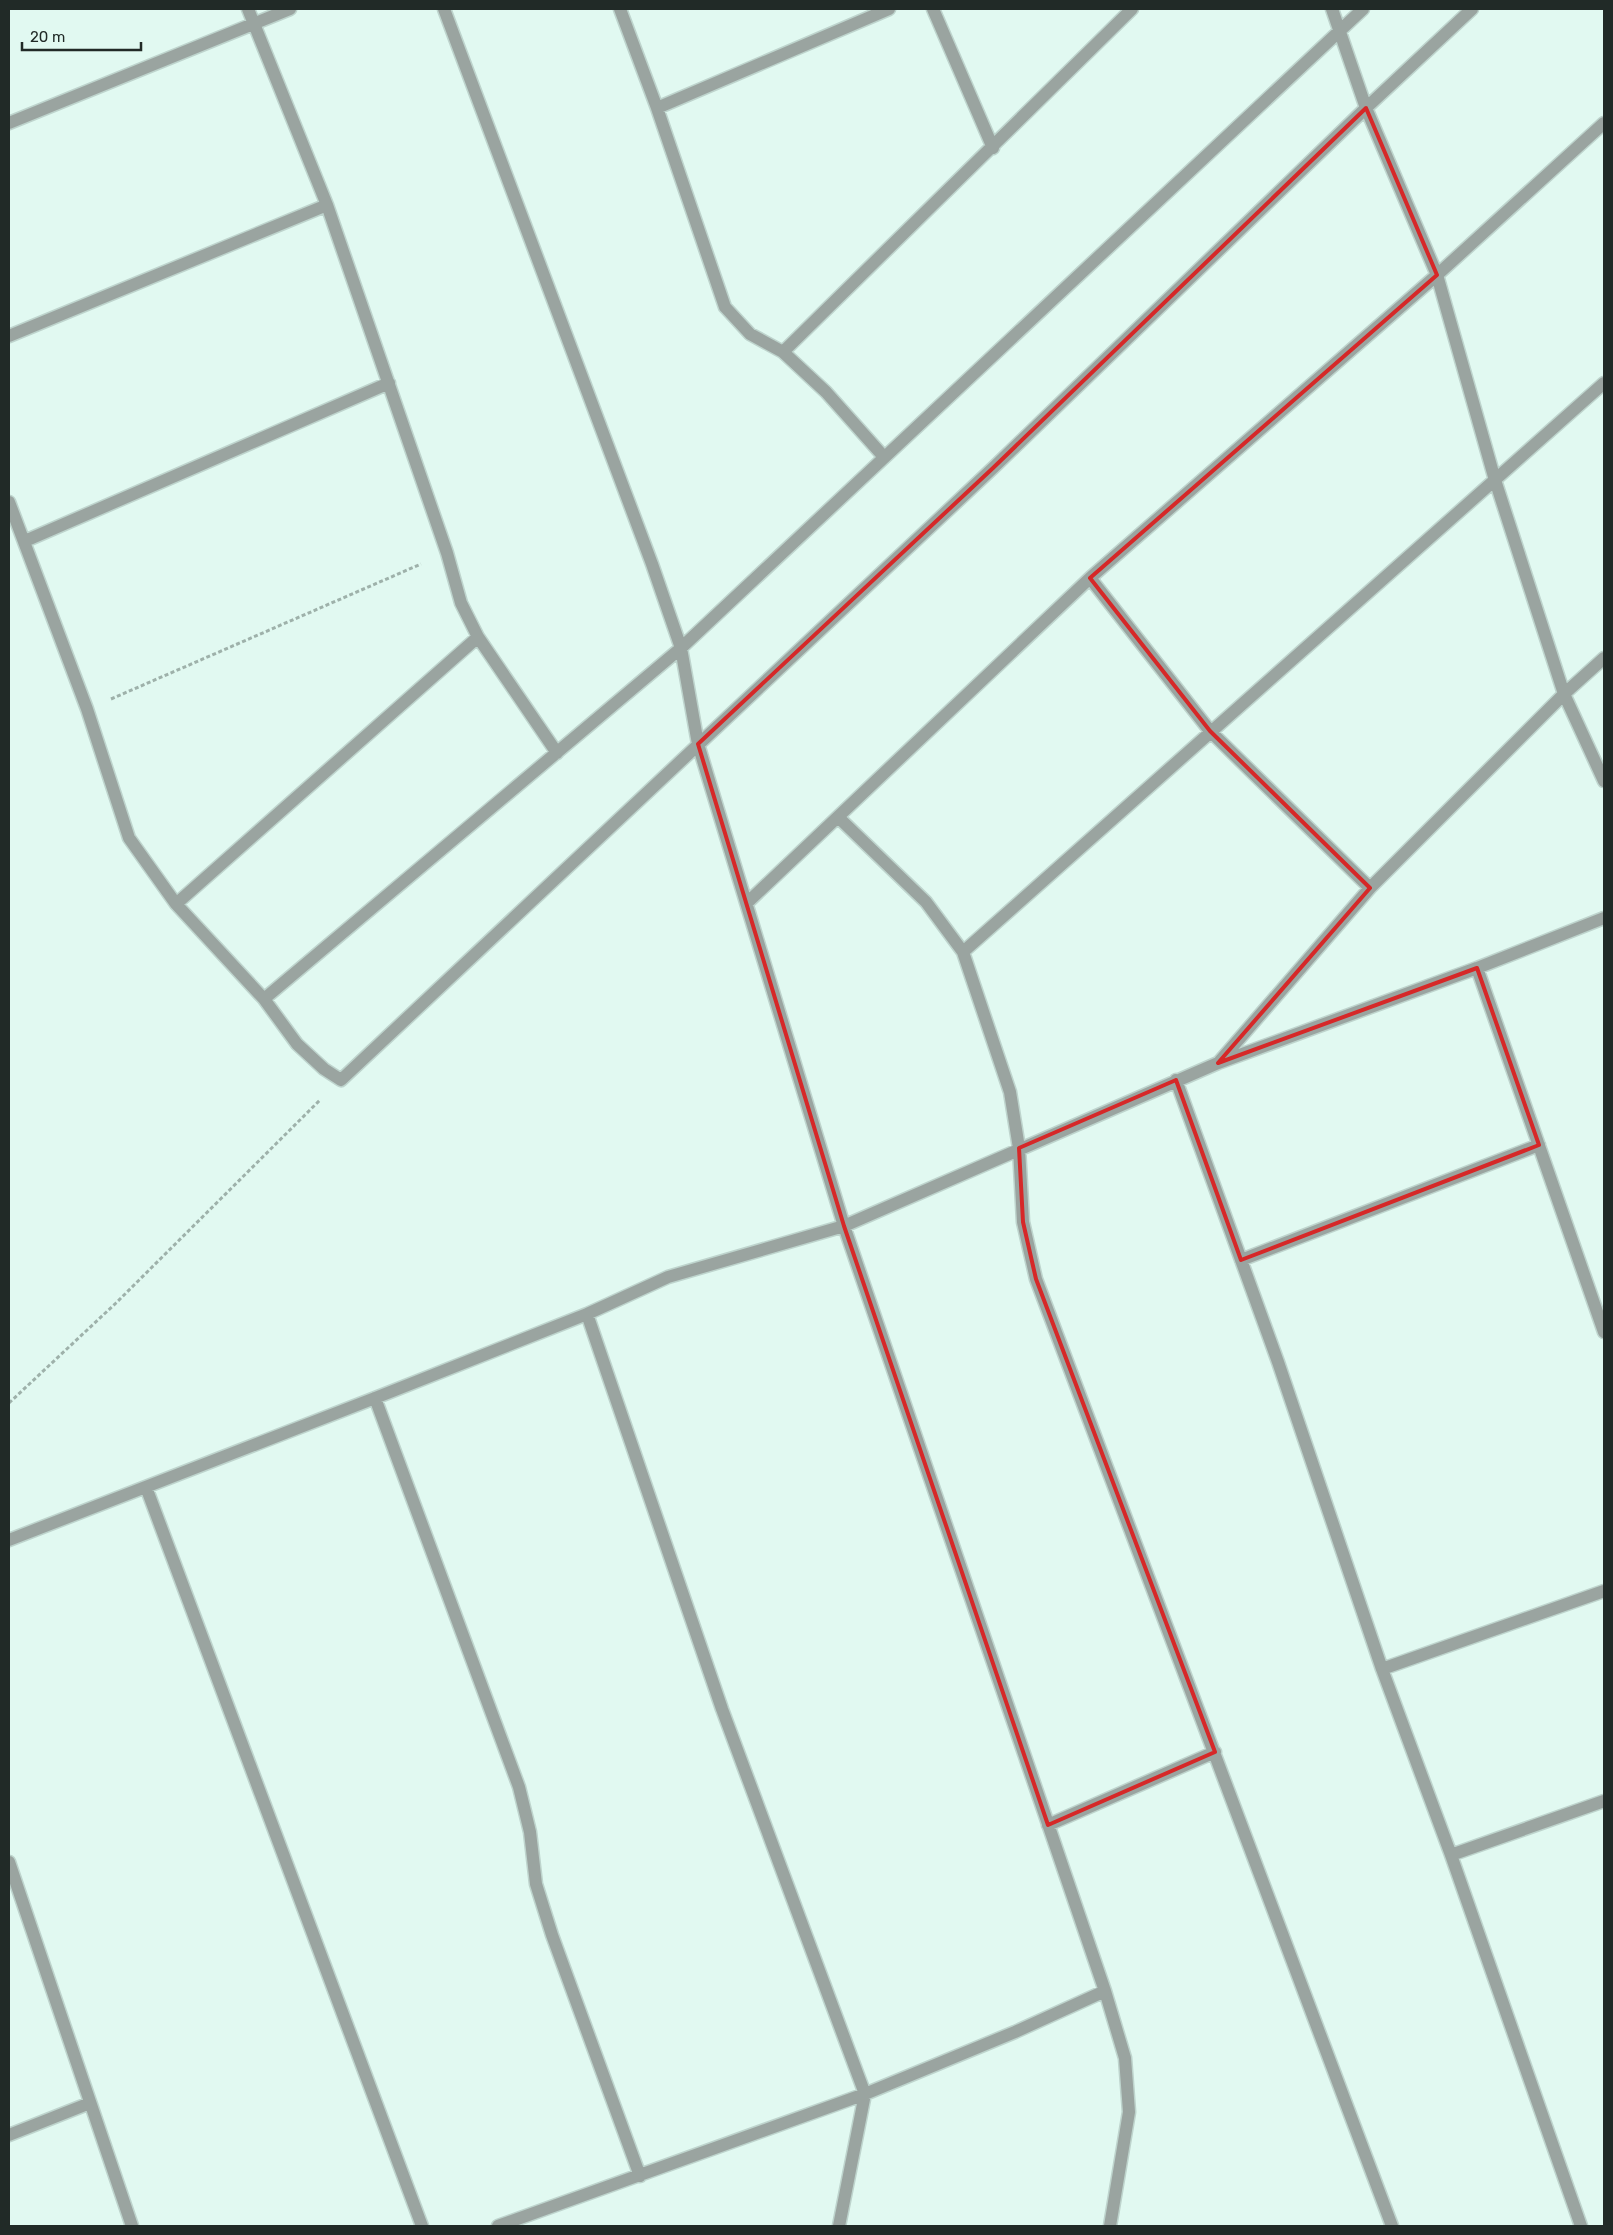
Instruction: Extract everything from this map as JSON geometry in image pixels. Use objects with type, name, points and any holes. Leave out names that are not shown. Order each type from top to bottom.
[{"type":"street","points":[[248,9],[327,205],[447,553],[462,602],[478,637],[557,753]]},
{"type":"street","points":[[9,123],[290,9]]},
{"type":"street","points":[[444,9],[682,648],[698,744],[748,902],[844,1226],[1105,1991],[1125,2058],[1129,2112],[1110,2226]]},
{"type":"street","points":[[620,9],[657,108],[725,307],[750,334],[783,352],[826,392],[884,457]]},
{"type":"street","points":[[657,108],[889,9]]},
{"type":"street","points":[[933,9],[993,148]]},
{"type":"street","points":[[783,352],[993,148],[1132,9]]},
{"type":"street","points":[[1332,9],[1338,32],[1366,108],[1437,275],[1495,480],[1564,694],[1604,781]]},
{"type":"street","points":[[264,1000],[682,648],[1363,9]]},
{"type":"street","points":[[9,502],[87,709],[129,838],[176,904],[264,1000],[297,1044],[340,1080],[993,468],[1366,108],[1472,9]]},
{"type":"street","points":[[748,902],[1090,578],[1437,275],[1604,123]]},
{"type":"street","points":[[9,336],[327,205]]},
{"type":"street","points":[[25,541],[389,383]]},
{"type":"street","points":[[963,952],[1604,383]]},
{"type":"street","points":[[1090,578],[1210,731],[1370,888]]},
{"type":"street","points":[[176,904],[478,637]]},
{"type":"street","points":[[1218,1063],[1370,888],[1564,694],[1604,658]]},
{"type":"street","points":[[838,817],[926,902],[963,952],[1010,1092],[1019,1148],[1023,1222],[1036,1280],[1392,2226]]},
{"type":"street","points":[[9,1540],[587,1314],[668,1278],[844,1226],[1176,1080],[1477,968],[1604,918]]},
{"type":"street","points":[[1477,968],[1604,1332]]},
{"type":"street","points":[[1176,1080],[1241,1260],[1382,1668],[1451,1855],[1581,2226]]},
{"type":"street","points":[[1241,1260],[1539,1145]]},
{"type":"street","points":[[587,1314],[722,1709],[865,2094],[840,2226]]},
{"type":"street","points":[[375,1398],[520,1787],[530,1832],[536,1884],[552,1935],[640,2176]]},
{"type":"street","points":[[146,1487],[422,2226]]},
{"type":"street","points":[[1382,1668],[1604,1591]]},
{"type":"street","points":[[1048,1825],[1215,1752]]},
{"type":"street","points":[[1451,1855],[1604,1801]]},
{"type":"street","points":[[9,1862],[132,2226]]},
{"type":"street","points":[[498,2226],[865,2094],[1015,2032],[1105,1991]]},
{"type":"street","points":[[9,2135],[90,2103]]},
{"type":"path","points":[[87,709],[447,553]]},
{"type":"path","points":[[9,1403],[116,1303],[340,1080]]},
{"type":"highlighted area","points":[[1366,108],[1437,275],[1090,578],[1210,731],[1370,888],[1218,1063],[1477,968],[1539,1145],[1241,1260],[1176,1080],[1019,1148],[1023,1222],[1036,1279],[1215,1752],[1048,1825],[844,1226],[698,744],[993,468]]}]
